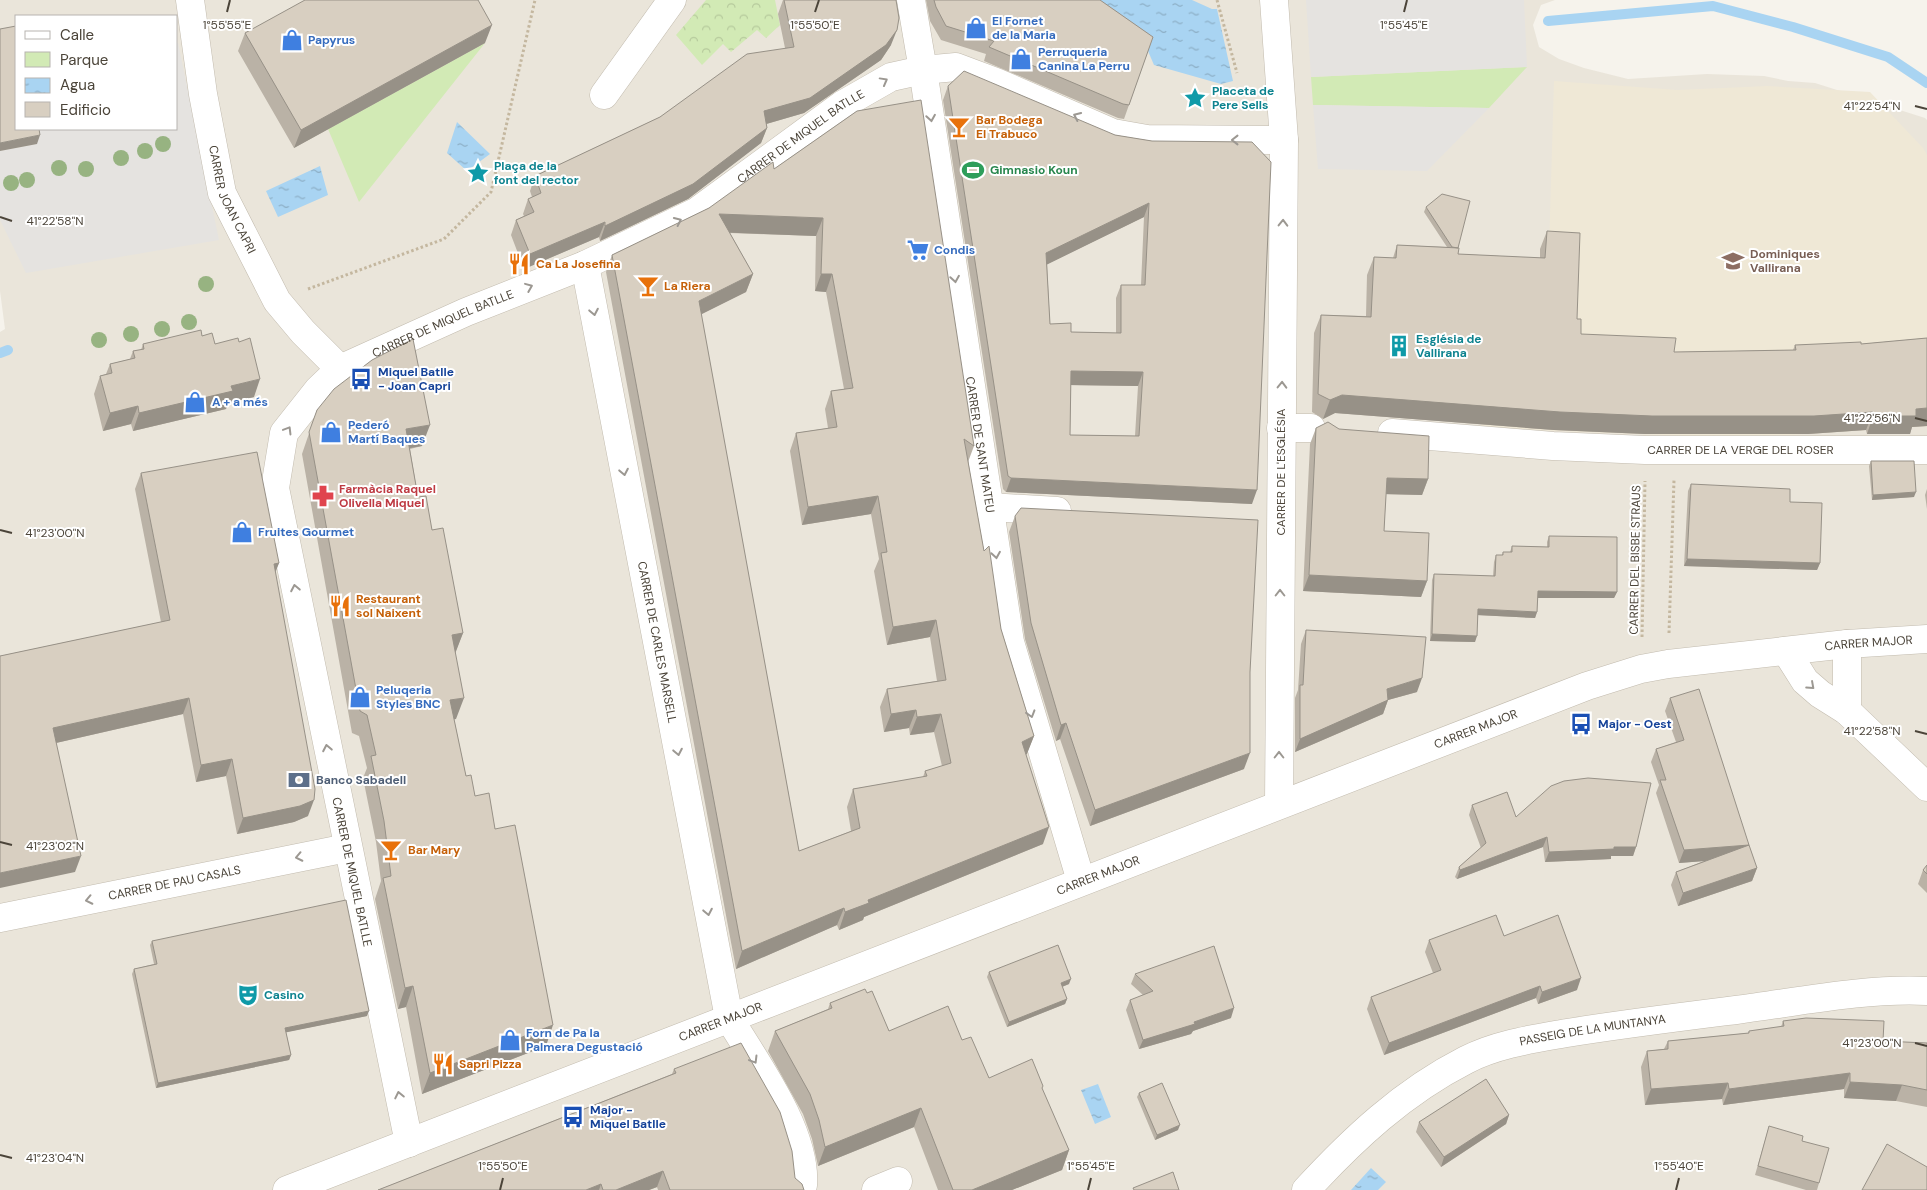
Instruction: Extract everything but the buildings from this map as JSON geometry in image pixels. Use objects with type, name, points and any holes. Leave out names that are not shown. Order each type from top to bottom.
[{"type":"street","name":"CARRER JOAN CAPRI","points":[[190,0],[203,94],[222,193],[276,301],[340,370]]},
{"type":"street","points":[[604,95],[672,0]]},
{"type":"street","name":"CARRER DE SANT MATEU","points":[[911,0],[1010,642],[1081,881]]},
{"type":"street","name":"CARRER DE L'ESGLÉSIA","points":[[1274,0],[1284,140],[1279,804]]},
{"type":"street","name":"CARRER DE MIQUEL BATLLE","points":[[409,1143],[274,488],[284,433],[318,390],[340,370],[466,312],[585,265],[696,212],[842,105],[891,77],[923,70],[956,67],[996,82],[1113,133],[1147,139],[1284,140]]},
{"type":"street","name":"CARRER DE CARLES MARSELL","points":[[585,265],[729,1018]]},
{"type":"street","points":[[1281,428],[1311,428]]},
{"type":"street","name":"CARRER DE LA VERGE DEL ROSER","points":[[1364,431],[1554,446],[1646,450],[1927,450]]},
{"type":"street","points":[[989,507],[1086,512]]},
{"type":"street","points":[[1252,520],[1281,521]]},
{"type":"street","name":"CARRER MAJOR","points":[[287,1190],[1542,702],[1641,669],[1668,664],[1847,644],[1927,639]]},
{"type":"street","points":[[1847,644],[1847,711]]},
{"type":"street","points":[[1786,651],[1805,681],[1820,694],[1847,711],[1927,787]]},
{"type":"street","name":"CARRER DE PAU CASALS","points":[[0,918],[347,848]]},
{"type":"street","name":"PASSEIG DE LA MUNTANYA","points":[[1306,1190],[1336,1158],[1392,1106],[1467,1059],[1494,1049],[1521,1041],[1616,1025],[1852,995],[1902,990],[1927,991]]},
{"type":"street","points":[[729,1018],[781,1105],[804,1167],[801,1188]]},
{"type":"path","points":[[276,301],[444,239],[491,192],[535,0]]},
{"type":"path","points":[[1217,0],[1237,73]]},
{"type":"path","name":"CARRER DEL BISBE STRAUS","points":[[1641,669],[1646,450]]},
{"type":"path","points":[[1668,664],[1675,450]]},
{"type":"shaded area","points":[[0,0],[1555,0],[1541,5],[1533,25],[1539,47],[1559,59],[1584,68],[1628,79],[1707,74],[1764,76],[1788,81],[1815,83],[1925,118],[1927,120],[1927,1190],[0,1190],[0,332],[5,329],[0,291]]},
{"type":"shaded area","points":[[1306,0],[1524,0],[1527,67],[1311,77]]},
{"type":"shaded area","points":[[178,43],[219,240],[26,273],[0,220],[0,151],[37,144],[34,130],[178,130]]},
{"type":"shaded area","name":"Dominiques Vallirana","points":[[1554,81],[1678,90],[1767,86],[1870,92],[1923,148],[1927,155],[1927,426],[1790,435],[1688,436],[1481,428],[1482,395],[1539,276],[1540,249],[1549,249]]},
{"type":"shaded area","points":[[1313,105],[1489,108],[1427,171],[1318,169]]},
{"type":"green space","points":[[706,0],[775,0],[780,25],[766,38],[757,30],[731,52],[723,44],[702,65],[676,35]]},
{"type":"green space","points":[[485,43],[359,202],[328,129]]},
{"type":"green space","points":[[1527,67],[1489,108],[1313,105],[1311,77]]},
{"type":"water","points":[[1092,0],[1192,0],[1212,9],[1217,9],[1233,81],[1221,84],[1154,65],[1148,51]]},
{"type":"water","points":[[457,122],[490,154],[467,171],[447,153]]},
{"type":"water","points":[[320,166],[328,195],[278,217],[266,191]]},
{"type":"water","points":[[1098,1084],[1111,1117],[1095,1124],[1081,1090]]},
{"type":"water","points":[[1371,1168],[1386,1182],[1378,1190],[1351,1190]]},
{"type":"waterway","points":[[1548,21],[1713,6],[1793,27],[1888,57],[1927,83]]},
{"type":"waterway","points":[[0,353],[8,350]]},
{"type":"place","name":"El Fornet de la Maria","points":[[976,28]]},
{"type":"place","name":"Papyrus","points":[[292,40]]},
{"type":"place","name":"Perruqueria Canina La Perru","points":[[1021,59]]},
{"type":"place","name":"Placeta de Pere Sells","points":[[1195,98]]},
{"type":"place","name":"Bar Bodega El Trabuco","points":[[959,127]]},
{"type":"place","name":"Gimnasio Koun","points":[[973,170]]},
{"type":"place","name":"Plaça de la font del rector","points":[[478,173]]},
{"type":"place","name":"Condis","points":[[918,250]]},
{"type":"place","name":"Dominiques Vallirana","points":[[1733,261]]},
{"type":"place","name":"Ca La Josefina","points":[[519,264]]},
{"type":"place","name":"La Riera","points":[[648,286]]},
{"type":"place","name":"Església de Vallirana","points":[[1399,346]]},
{"type":"place","name":"Miquel Batlle - Joan Capri","points":[[361,379]]},
{"type":"place","name":"A + a més","points":[[195,402]]},
{"type":"place","name":"Pederó Martí Baques","points":[[331,432]]},
{"type":"place","name":"Farmàcia Raquel Olivella Miquel","points":[[323,496]]},
{"type":"place","name":"Fruites Gourmet","points":[[242,532]]},
{"type":"place","name":"Restaurant sol Naixent","points":[[340,606]]},
{"type":"place","name":"Peluqeria Styles BNC","points":[[360,697]]},
{"type":"place","name":"Major - Oest","points":[[1581,724]]},
{"type":"place","name":"Banco Sabadell","points":[[299,780]]},
{"type":"place","name":"Bar Mary","points":[[391,850]]},
{"type":"place","name":"Casino","points":[[248,995]]},
{"type":"place","name":"Forn de Pa la Palmera Degustació","points":[[510,1040]]},
{"type":"place","name":"Sapri Pizza","points":[[443,1064]]},
{"type":"place","name":"Major - Miquel Batlle","points":[[573,1117]]}]
